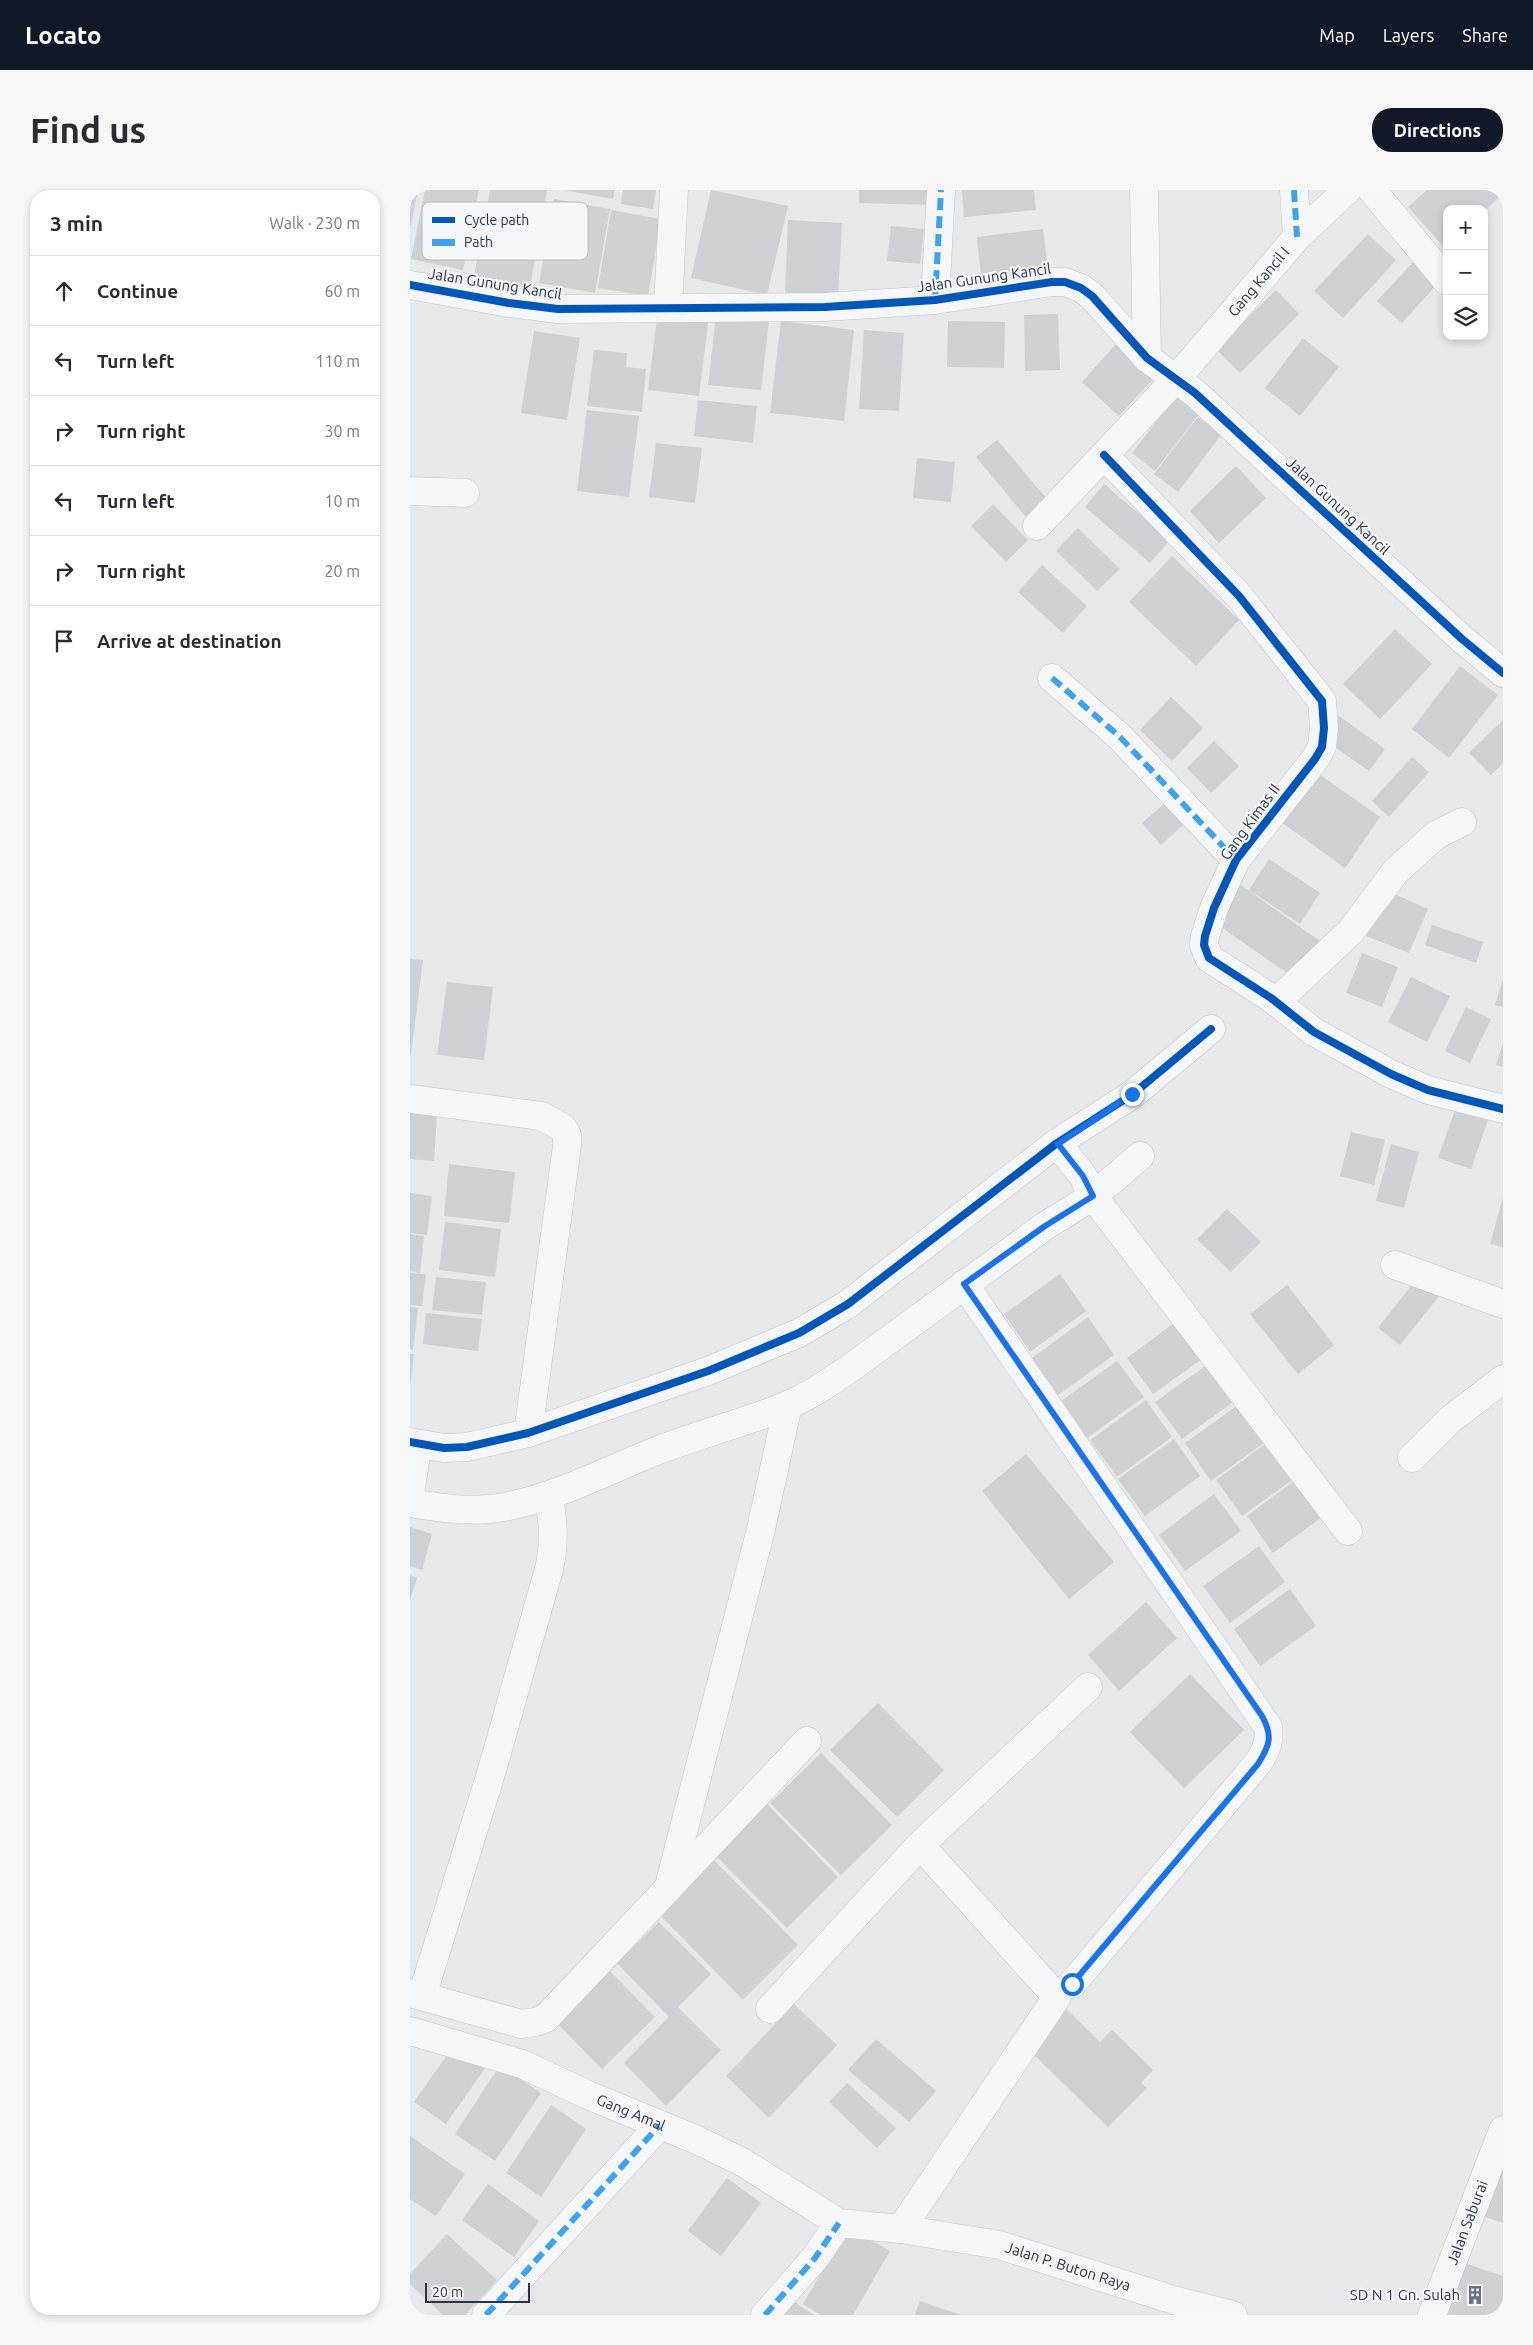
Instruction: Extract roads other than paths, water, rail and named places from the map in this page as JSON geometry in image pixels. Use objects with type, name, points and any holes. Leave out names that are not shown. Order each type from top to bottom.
[{"type":"street","points":[[668,308],[674,190]]},
{"type":"street","points":[[935,300],[941,190]]},
{"type":"street","points":[[1144,190],[1147,358]]},
{"type":"street","points":[[1294,190],[1297,237]]},
{"type":"street","name":"Gang Kancil I","points":[[1036,526],[1177,378],[1297,237],[1347,190]]},
{"type":"street","points":[[1372,190],[1443,276]]},
{"type":"street","name":"Jalan Gunung Kancil","points":[[410,284],[509,303],[558,309],[825,307],[935,300],[1052,282],[1073,284],[1092,296],[1147,358],[1177,378],[1462,639],[1503,673]]},
{"type":"street","name":"Gang Kimas II","points":[[1104,456],[1239,596],[1322,701],[1324,728],[1322,747],[1236,860],[1214,908],[1204,945],[1208,958],[1276,1002],[1314,1032],[1390,1074],[1428,1090],[1503,1109]]},
{"type":"street","points":[[410,491],[465,493]]},
{"type":"street","points":[[1052,678],[1120,737],[1236,860]]},
{"type":"street","points":[[1276,1002],[1351,931],[1396,871],[1436,835],[1462,822]]},
{"type":"street","points":[[410,1493],[414,1443],[444,1448],[467,1447],[528,1433],[708,1371],[798,1333],[848,1304],[1058,1144],[1132,1094],[1211,1029]]},
{"type":"street","points":[[410,1099],[541,1116],[562,1127],[567,1135],[528,1433]]},
{"type":"street","points":[[1058,1144],[1083,1176],[1093,1196],[1348,1531]]},
{"type":"street","points":[[410,1503],[445,1509],[469,1510],[502,1508],[549,1496],[657,1451],[788,1405],[833,1381],[1045,1226],[1093,1196],[1140,1156]]},
{"type":"street","points":[[1395,1265],[1503,1304]]},
{"type":"street","points":[[964,1284],[1268,1727],[1267,1750],[1258,1764],[1072,1984]]},
{"type":"street","points":[[1412,1458],[1451,1419],[1503,1379]]},
{"type":"street","points":[[668,1890],[761,1529],[788,1405]]},
{"type":"street","points":[[549,1496],[554,1531],[554,1549],[549,1569],[492,1770],[416,1994],[521,2024],[536,2022],[546,2018],[807,1741]]},
{"type":"street","points":[[770,2009],[920,1845],[1088,1687]]},
{"type":"street","points":[[901,2229],[1057,1997],[920,1845]]},
{"type":"street","name":"Gang Amal","points":[[410,2032],[522,2064],[659,2126],[697,2140],[742,2162],[838,2223]]},
{"type":"street","points":[[486,2315],[659,2126]]},
{"type":"street","name":"Jalan Saburai","points":[[1432,2315],[1503,2130]]},
{"type":"street","points":[[765,2315],[815,2258],[838,2223]]},
{"type":"street","name":"Jalan P. Buton Raya","points":[[838,2223],[901,2229],[999,2245],[1177,2301],[1233,2315]]},
{"type":"place","name":"SD N 1 Gn. Sulah","points":[[1475,2295]]}]
